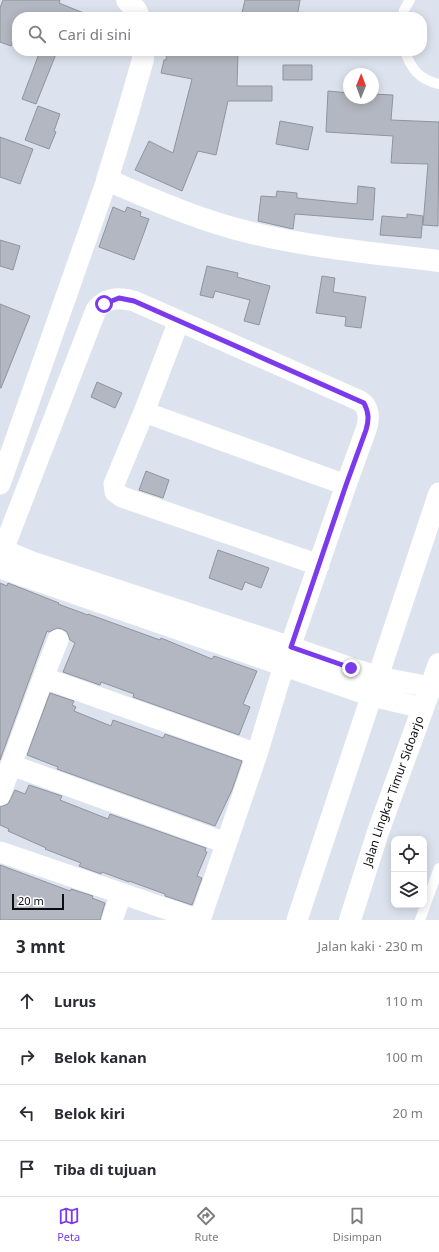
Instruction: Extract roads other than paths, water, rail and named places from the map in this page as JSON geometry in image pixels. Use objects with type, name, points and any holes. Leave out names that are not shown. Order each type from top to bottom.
[{"type":"street","points":[[127,0],[137,12]]},
{"type":"street","points":[[0,484],[107,180],[143,56]]},
{"type":"street","points":[[107,180],[188,214],[243,231],[288,241],[439,261]]},
{"type":"street","points":[[0,852],[199,920],[257,754],[288,656],[346,485],[369,422],[364,403],[179,321],[126,299],[114,299],[98,308],[1,559],[29,570],[288,656],[430,687]]},
{"type":"street","points":[[179,321],[114,484],[114,489],[118,495],[319,565]]},
{"type":"street","points":[[144,412],[346,485]]},
{"type":"street","points":[[296,920],[379,677],[439,493]]},
{"type":"street","points":[[0,795],[58,640]]},
{"type":"street","points":[[288,656],[372,696],[423,708]]},
{"type":"street","name":"Jalan Lingkar Timur Sidoarjo","points":[[350,920],[378,832],[439,664]]},
{"type":"street","points":[[44,678],[257,754]]},
{"type":"street","points":[[11,765],[226,843]]},
{"type":"street","points":[[112,920],[122,894]]},
{"type":"lane","points":[[404,12],[410,0]]},
{"type":"lane","points":[[406,56],[408,63],[417,74],[427,81],[439,84]]},
{"type":"lane","points":[[420,920],[439,868]]}]
